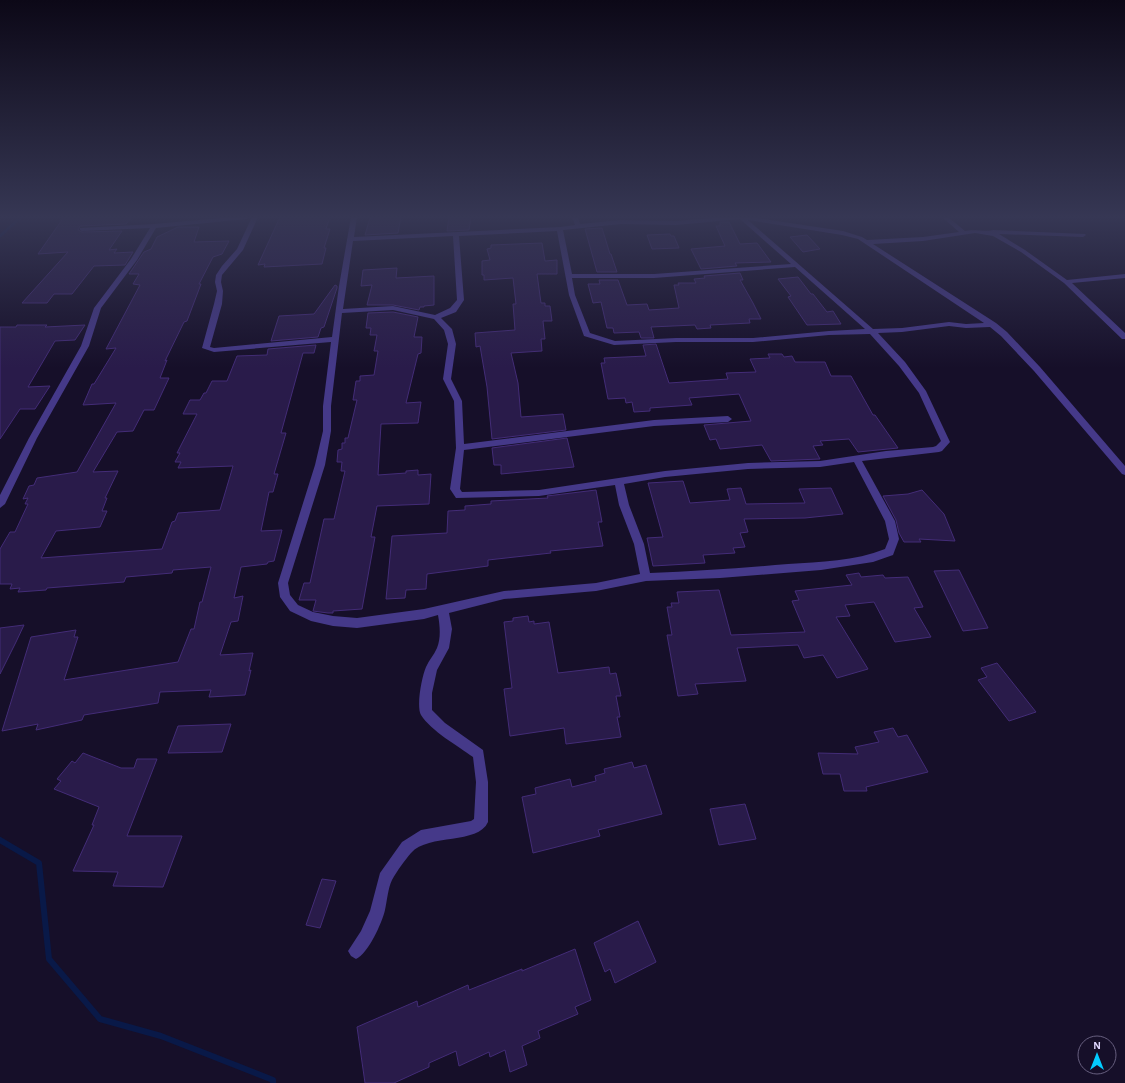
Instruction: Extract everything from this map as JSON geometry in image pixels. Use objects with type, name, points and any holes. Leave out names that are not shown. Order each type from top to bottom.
[{"type":"street","points":[[0,504],[33,438],[85,346],[98,308],[128,268]]},
{"type":"street","points":[[224,268],[219,275],[218,282],[220,291],[218,304],[206,348],[214,350],[335,339]]},
{"type":"street","points":[[346,268],[327,406],[327,431],[320,465],[283,583],[285,597],[294,608],[311,616],[349,622],[372,621],[443,610],[504,595],[562,591],[646,577],[698,576],[821,566],[873,558],[889,552],[894,539],[890,521],[857,459]]},
{"type":"street","points":[[339,311],[393,308],[436,317],[453,310],[461,300],[459,268]]},
{"type":"street","points":[[567,268],[572,295],[587,334],[614,343],[676,340],[753,340],[902,330],[949,324],[966,326],[992,325]]},
{"type":"street","points":[[568,276],[598,278],[673,276],[768,268]]},
{"type":"street","points":[[436,317],[448,330],[452,344],[448,379],[458,401],[460,448],[455,489],[459,496],[539,493],[665,474],[748,466],[820,464],[886,454],[939,449],[946,442],[923,394],[902,364],[880,339],[800,268]]},
{"type":"street","points":[[905,268],[1004,334],[1037,369],[1125,472]]},
{"type":"street","points":[[1045,268],[1066,282],[1125,337]]},
{"type":"street","points":[[1066,282],[1125,276]]},
{"type":"street","points":[[460,448],[654,424],[728,419]]},
{"type":"street","points":[[619,482],[624,505],[639,544],[646,577]]},
{"type":"street","points":[[356,951],[366,936],[377,912],[385,878],[407,847],[421,837],[474,827],[481,822],[482,782],[479,754],[442,727],[426,712],[426,693],[431,669],[443,648],[446,629],[443,610]]},
{"type":"building","points":[[54,268],[93,268],[72,294],[54,294],[47,303],[22,303]]},
{"type":"building","points":[[133,268],[208,268],[199,284],[201,284],[187,321],[184,322],[165,361],[167,360],[160,378],[169,378],[154,410],[144,410],[133,431],[117,432],[93,472],[118,471],[105,498],[107,498],[102,511],[107,511],[100,527],[56,531],[41,558],[162,549],[172,522],[175,521],[178,513],[220,510],[233,466],[178,468],[181,462],[175,462],[180,453],[177,453],[197,414],[183,414],[190,400],[200,400],[204,393],[206,393],[212,381],[227,381],[237,356],[267,355],[268,349],[316,345],[314,353],[303,353],[281,433],[286,433],[274,474],[278,474],[273,492],[269,492],[261,531],[282,530],[274,561],[268,562],[267,564],[241,567],[234,598],[243,596],[238,621],[231,622],[220,655],[253,653],[249,671],[251,670],[245,695],[209,697],[211,690],[160,692],[158,703],[84,715],[82,720],[36,730],[38,724],[2,731],[31,637],[76,630],[74,637],[78,637],[64,680],[178,662],[191,629],[194,629],[200,602],[202,602],[211,567],[173,570],[172,573],[126,577],[124,582],[47,588],[46,590],[18,592],[20,588],[10,589],[12,584],[0,584],[0,549],[10,532],[15,532],[28,504],[25,504],[28,498],[23,499],[29,486],[34,485],[37,478],[77,472],[116,403],[83,405],[92,384],[94,384],[116,348],[106,349],[140,285],[133,284],[139,274],[129,274]]},
{"type":"building","points":[[397,268],[396,278],[434,276],[434,305],[420,307],[419,310],[393,305],[367,305],[372,285],[361,286],[363,270]]},
{"type":"building","points":[[482,268],[557,268],[557,274],[537,274],[541,303],[545,303],[545,306],[550,306],[552,321],[543,321],[545,339],[541,339],[542,351],[511,353],[518,383],[521,417],[563,414],[566,430],[492,439],[487,387],[480,346],[476,347],[475,333],[515,330],[513,304],[516,304],[513,278],[484,280],[484,275],[482,275]]},
{"type":"building","points":[[596,268],[616,268],[617,272],[597,272]]},
{"type":"building","points":[[700,268],[719,268],[701,269]]},
{"type":"building","points":[[740,273],[743,280],[740,280],[761,319],[749,319],[750,323],[710,325],[711,328],[697,329],[695,325],[651,327],[654,338],[641,338],[639,332],[614,333],[613,328],[607,328],[601,302],[593,303],[588,284],[600,284],[599,280],[618,280],[627,305],[647,304],[649,310],[679,308],[674,285],[679,285],[678,283],[696,283],[694,279],[705,278],[704,276]]},
{"type":"building","points":[[798,277],[827,312],[833,311],[841,324],[807,325],[788,297],[791,296],[778,279]]},
{"type":"building","points":[[335,285],[337,288],[324,327],[321,328],[318,337],[271,341],[279,316],[314,314]]},
{"type":"building","points":[[393,312],[418,317],[414,337],[422,337],[421,353],[418,354],[406,403],[421,402],[418,423],[381,424],[378,475],[406,473],[406,471],[418,470],[418,475],[431,474],[429,504],[377,506],[371,537],[375,537],[362,609],[333,611],[333,613],[313,611],[316,600],[299,600],[304,583],[310,583],[324,519],[334,519],[345,471],[341,471],[342,462],[337,462],[338,450],[342,449],[342,443],[345,443],[345,438],[348,438],[357,400],[353,400],[356,381],[360,381],[360,376],[374,375],[378,351],[374,351],[377,335],[370,335],[371,328],[366,328],[368,313]]},
{"type":"building","points":[[17,325],[47,325],[45,327],[85,325],[75,340],[55,341],[28,387],[50,386],[35,409],[20,409],[0,439],[0,327],[16,327]]},
{"type":"building","points":[[656,344],[669,383],[728,379],[726,373],[756,372],[750,359],[770,358],[768,354],[782,354],[784,357],[792,356],[795,362],[825,362],[831,376],[851,376],[873,415],[875,415],[898,448],[858,452],[849,439],[820,441],[823,445],[813,446],[820,459],[771,461],[762,445],[720,449],[716,439],[710,440],[704,425],[751,421],[739,394],[689,398],[692,405],[650,408],[650,411],[634,412],[632,402],[626,403],[625,398],[608,399],[601,363],[605,363],[604,358],[646,356],[643,345]]},
{"type":"building","points":[[567,438],[574,467],[501,474],[501,465],[494,465],[492,448]]},
{"type":"building","points":[[683,481],[690,503],[730,500],[727,489],[741,488],[746,504],[805,503],[799,489],[831,488],[843,514],[805,518],[744,519],[748,532],[740,533],[745,547],[733,548],[735,553],[703,555],[705,563],[653,566],[647,538],[663,537],[648,483]]},
{"type":"building","points":[[596,490],[602,522],[598,522],[603,546],[550,551],[551,553],[488,560],[488,566],[427,574],[426,589],[406,590],[405,598],[386,599],[392,536],[447,533],[448,511],[465,510],[465,506],[491,504],[491,501],[548,498],[547,496]]},
{"type":"building","points":[[922,490],[944,514],[955,541],[919,539],[921,542],[904,542],[899,533],[896,520],[883,496],[908,494]]},
{"type":"building","points":[[959,570],[988,628],[963,631],[934,571]]},
{"type":"building","points":[[859,573],[861,577],[883,575],[885,578],[908,577],[923,607],[914,608],[931,637],[895,642],[874,602],[845,605],[850,616],[836,617],[868,669],[837,678],[823,655],[804,658],[798,645],[737,648],[746,681],[695,684],[698,694],[678,696],[667,635],[672,635],[667,607],[672,607],[671,603],[679,603],[677,592],[719,590],[731,635],[805,632],[792,601],[799,600],[795,591],[852,585],[846,575]]},
{"type":"building","points":[[528,616],[529,622],[534,621],[534,624],[549,622],[558,673],[609,667],[610,674],[616,673],[621,696],[616,696],[620,717],[617,717],[621,737],[566,744],[564,728],[510,736],[504,689],[512,688],[504,622],[513,621],[513,618]]},
{"type":"building","points":[[24,625],[16,642],[0,674],[0,628]]},
{"type":"building","points":[[997,663],[1036,712],[1009,721],[978,680],[987,677],[981,668]]},
{"type":"building","points":[[231,724],[222,752],[168,753],[178,726]]},
{"type":"building","points":[[893,728],[898,737],[907,735],[928,772],[866,787],[867,791],[844,791],[840,774],[823,774],[818,753],[858,754],[855,747],[879,742],[874,732]]},
{"type":"building","points":[[83,753],[121,768],[134,768],[137,759],[157,759],[127,836],[182,836],[163,887],[113,886],[118,872],[73,871],[94,825],[92,825],[99,807],[54,789],[61,781],[57,779],[72,761],[75,763]]},
{"type":"building","points":[[632,762],[634,768],[646,765],[662,814],[598,830],[600,836],[533,853],[522,797],[536,794],[535,788],[570,779],[572,787],[596,781],[595,776],[605,773],[604,769]]},
{"type":"building","points":[[745,804],[756,839],[719,845],[710,809]]},
{"type":"building","points":[[322,879],[336,881],[320,928],[306,925]]},
{"type":"building","points":[[638,921],[656,962],[615,983],[610,969],[605,972],[594,943]]},
{"type":"building","points":[[575,949],[591,1000],[575,1007],[578,1014],[538,1031],[540,1038],[522,1046],[527,1065],[510,1072],[505,1050],[490,1057],[489,1052],[459,1066],[456,1051],[429,1063],[429,1067],[394,1083],[365,1083],[357,1027],[417,1001],[418,1007],[468,985],[469,990],[522,969],[522,971]]},
{"type":"waterway","points":[[0,840],[39,863],[49,959],[100,1019],[161,1036],[273,1080],[273,1083]]}]
